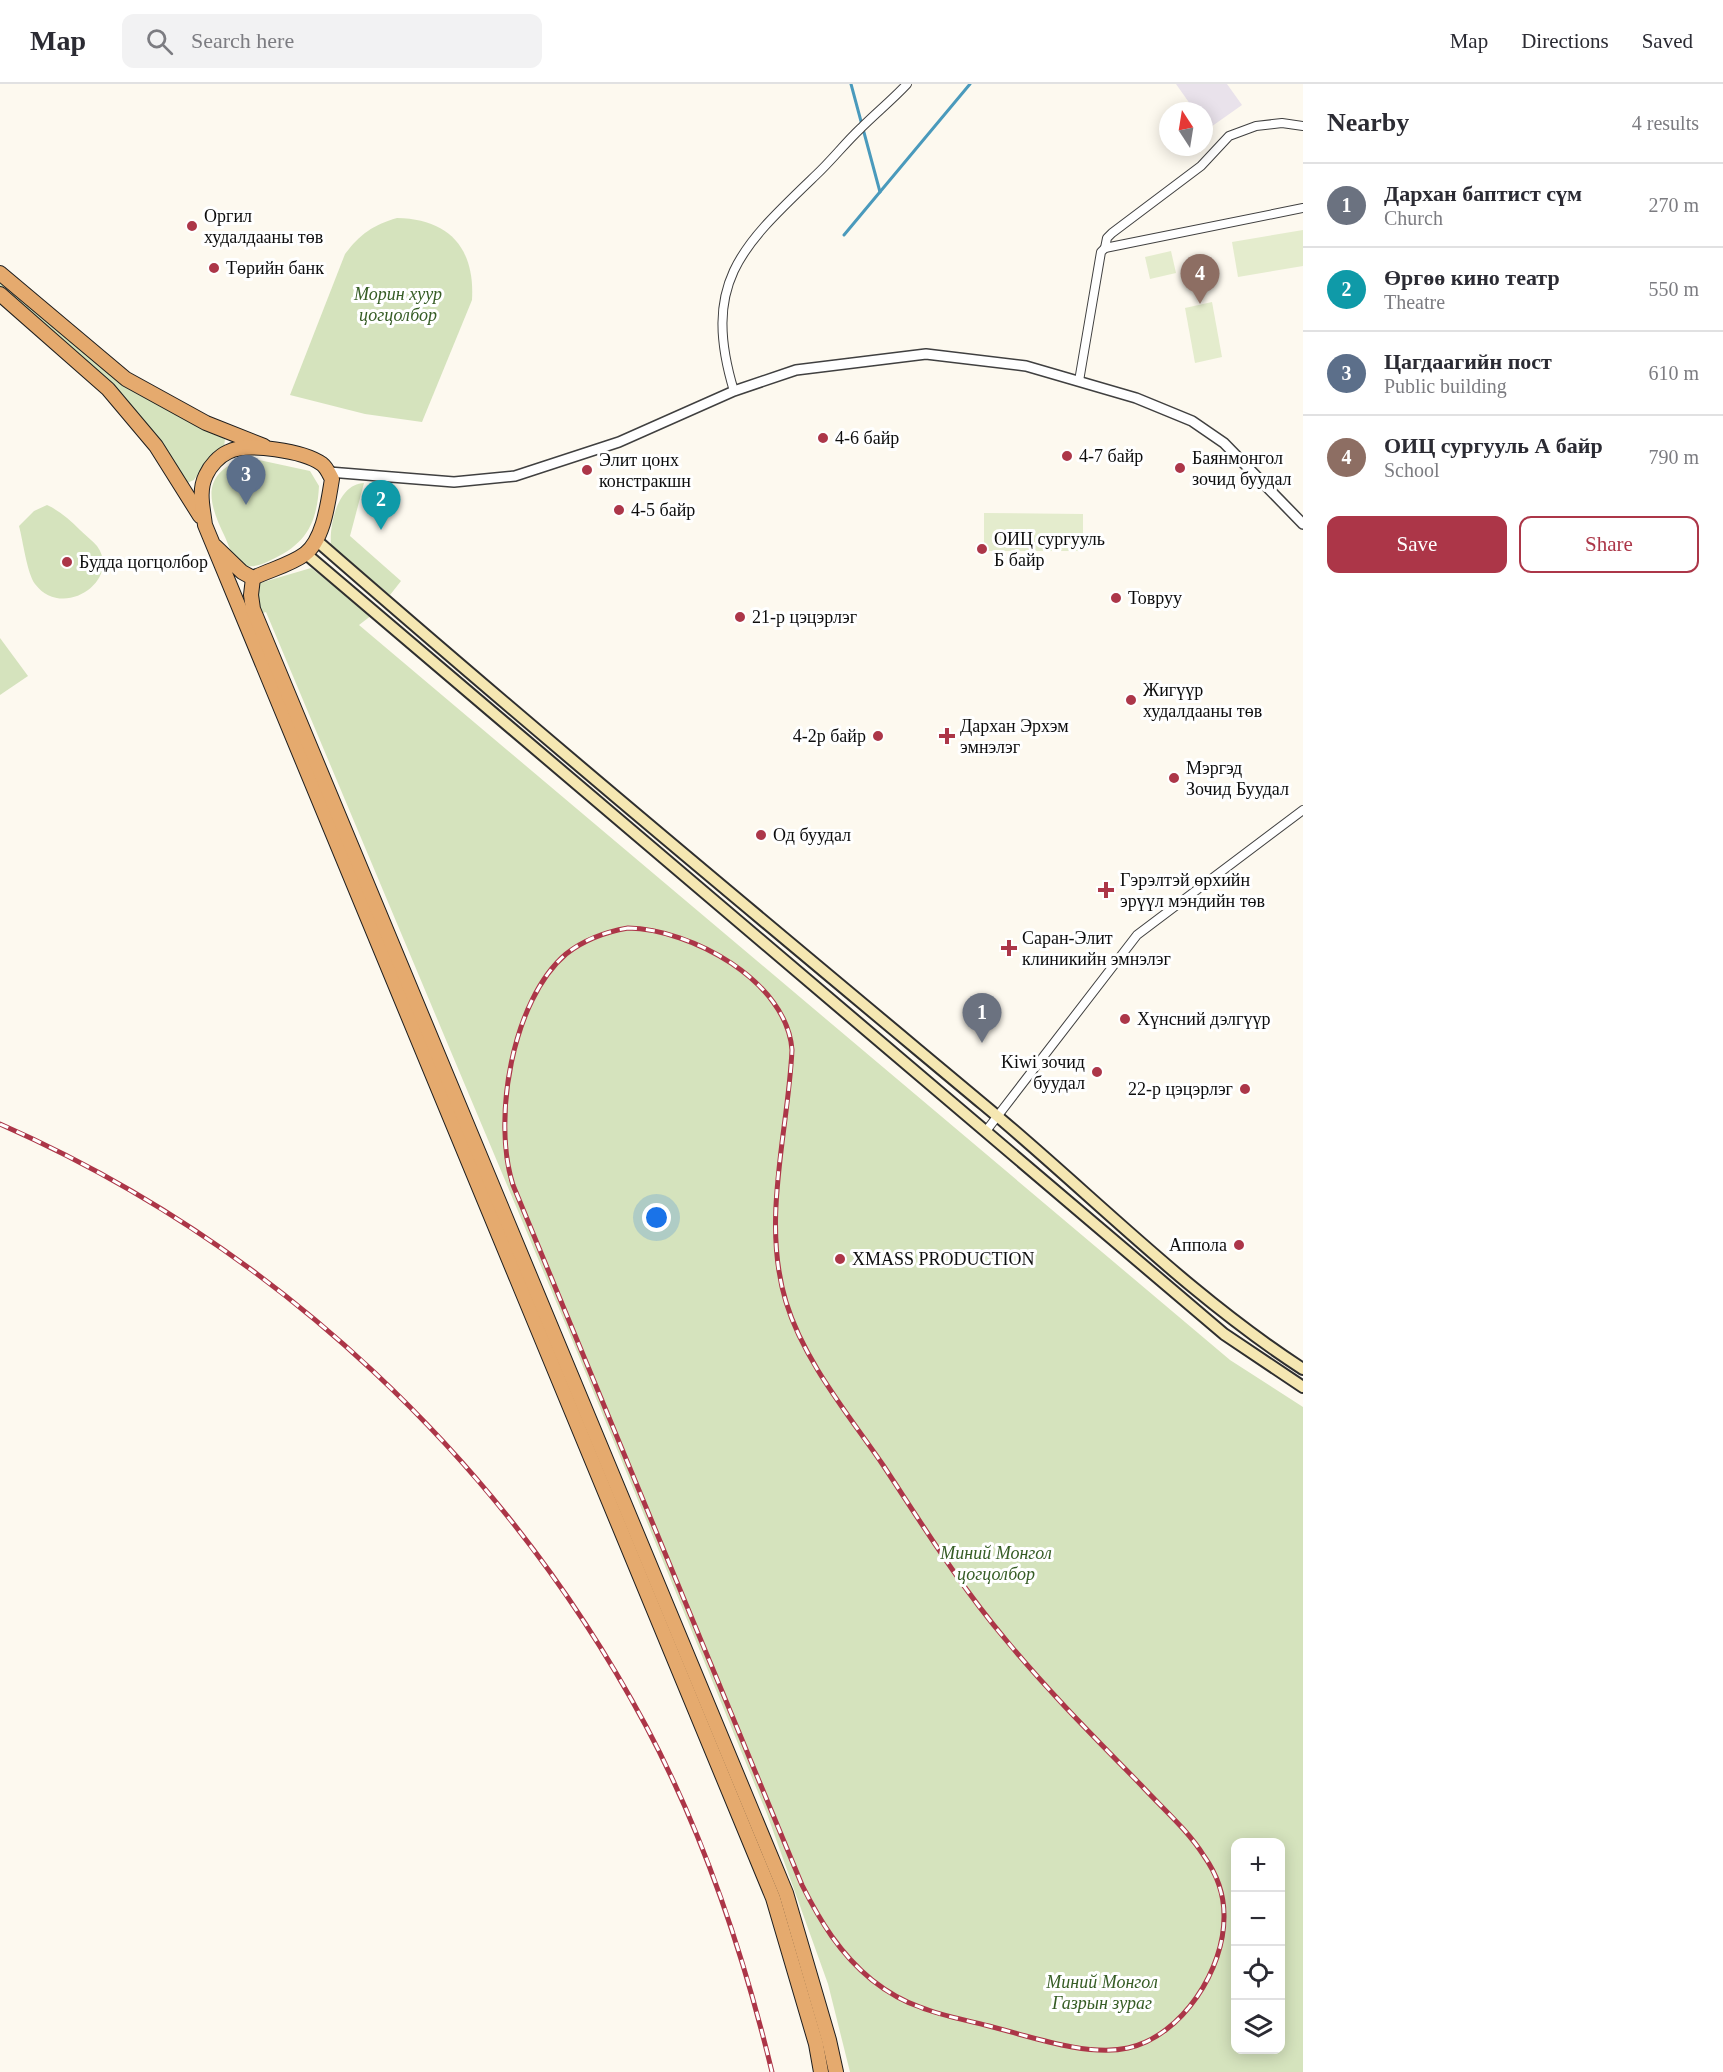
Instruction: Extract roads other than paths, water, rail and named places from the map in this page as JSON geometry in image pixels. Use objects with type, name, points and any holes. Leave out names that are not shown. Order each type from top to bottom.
[{"type":"highway","points":[[0,273],[126,379],[206,423],[271,449],[310,458],[323,465],[329,472],[332,479],[330,493],[316,540],[305,554],[253,578]]},
{"type":"highway","points":[[0,294],[108,389],[140,425],[181,482],[206,525],[773,1898],[816,2044],[821,2072]]},
{"type":"highway","points":[[206,525],[202,486],[205,476],[217,460],[237,449],[271,449]]},
{"type":"highway","points":[[215,546],[232,564],[253,578]]},
{"type":"highway","points":[[253,578],[251,595],[253,609],[786,1893],[830,2040],[836,2072]]},
{"type":"main road","points":[[316,540],[998,1116],[1234,1320],[1303,1369]]},
{"type":"main road","points":[[305,554],[1224,1334],[1303,1387]]},
{"type":"street","points":[[734,391],[725,362],[721,321],[729,280],[745,248],[786,202],[907,84]]},
{"type":"street","points":[[1079,381],[1101,252],[1112,232],[1201,166],[1229,136],[1256,126],[1282,123],[1303,126]]},
{"type":"street","points":[[1105,248],[1303,208]]},
{"type":"street","points":[[329,472],[454,482],[515,476],[619,442],[734,391],[796,370],[926,354],[1026,366],[1136,398],[1192,421],[1224,443],[1303,524]]},
{"type":"street","points":[[986,1131],[1137,935],[1303,810]]},
{"type":"waterway","points":[[851,84],[880,192]]},
{"type":"waterway","points":[[844,235],[970,84]]},
{"type":"railway","points":[[628,928],[680,938],[706,949],[732,963],[755,981],[773,1002],[786,1025],[792,1050],[778,1176],[776,1240],[779,1271],[786,1302],[804,1345],[842,1407],[989,1619],[1055,1696],[1182,1828],[1197,1846],[1216,1877],[1223,1899],[1224,1915],[1217,1957],[1197,1997],[1166,2030],[1148,2041],[1128,2048],[1112,2050],[1077,2048],[945,2015],[907,2002],[877,1984],[850,1959],[824,1924],[802,1885],[513,1185],[507,1158],[506,1095],[511,1062],[532,1000],[547,974],[566,954],[595,937],[628,928]]},
{"type":"railway","points":[[0,1124],[101,1174],[197,1232],[288,1298],[373,1371],[452,1451],[524,1537],[589,1629],[646,1726],[667,1767],[720,1895],[761,2027],[772,2072]]},
{"type":"place","name":"Оргил худалдааны төв","points":[[192,226]]},
{"type":"place","name":"Төрийн банк","points":[[214,268]]},
{"type":"place","name":"ОИЦ сургууль А байр","points":[[1200,304]]},
{"type":"place","name":"4-6 байр","points":[[823,438]]},
{"type":"place","name":"4-7 байр","points":[[1067,456]]},
{"type":"place","name":"Баянмонгол зочид буудал","points":[[1180,468]]},
{"type":"place","name":"Элит цонх констракшн","points":[[587,470]]},
{"type":"place","name":"Цагдаагийн пост","points":[[246,505]]},
{"type":"place","name":"4-5 байр","points":[[619,510]]},
{"type":"place","name":"Өргөө кино театр","points":[[381,530]]},
{"type":"place","name":"ОИЦ сургууль Б байр","points":[[982,549]]},
{"type":"place","name":"Будда цогцолбор","points":[[67,562]]},
{"type":"place","name":"Товруу","points":[[1116,598]]},
{"type":"place","name":"21-р цэцэрлэг","points":[[740,617]]},
{"type":"place","name":"Жигүүр худалдааны төв","points":[[1131,700]]},
{"type":"place","name":"4-2р байр","points":[[878,736]]},
{"type":"place","name":"Дархан Эрхэм эмнэлэг","points":[[947,736]]},
{"type":"place","name":"Мэргэд Зочид Буудал","points":[[1174,778]]},
{"type":"place","name":"Од буудал","points":[[761,835]]},
{"type":"place","name":"Гэрэлтэй өрхийн эрүүл мэндийн төв","points":[[1106,890]]},
{"type":"place","name":"Саран-Элит клиникийн эмнэлэг","points":[[1009,948]]},
{"type":"place","name":"Хүнсний дэлгүүр","points":[[1125,1019]]},
{"type":"place","name":"Дархан баптист сүм","points":[[982,1043]]},
{"type":"place","name":"Kiwi зочид буудал","points":[[1097,1072]]},
{"type":"place","name":"22-р цэцэрлэг","points":[[1245,1089]]},
{"type":"place","name":"Аппола","points":[[1239,1245]]},
{"type":"place","name":"XMASS PRODUCTION","points":[[840,1259]]},
{"type":"park label","name":"Морин хуур цогцолбор","points":[[398,304]]},
{"type":"park label","name":"Миний Монгол цогцолбор","points":[[996,1563]]},
{"type":"park label","name":"Миний Монгол Газрын зураг","points":[[1102,1992]]}]
